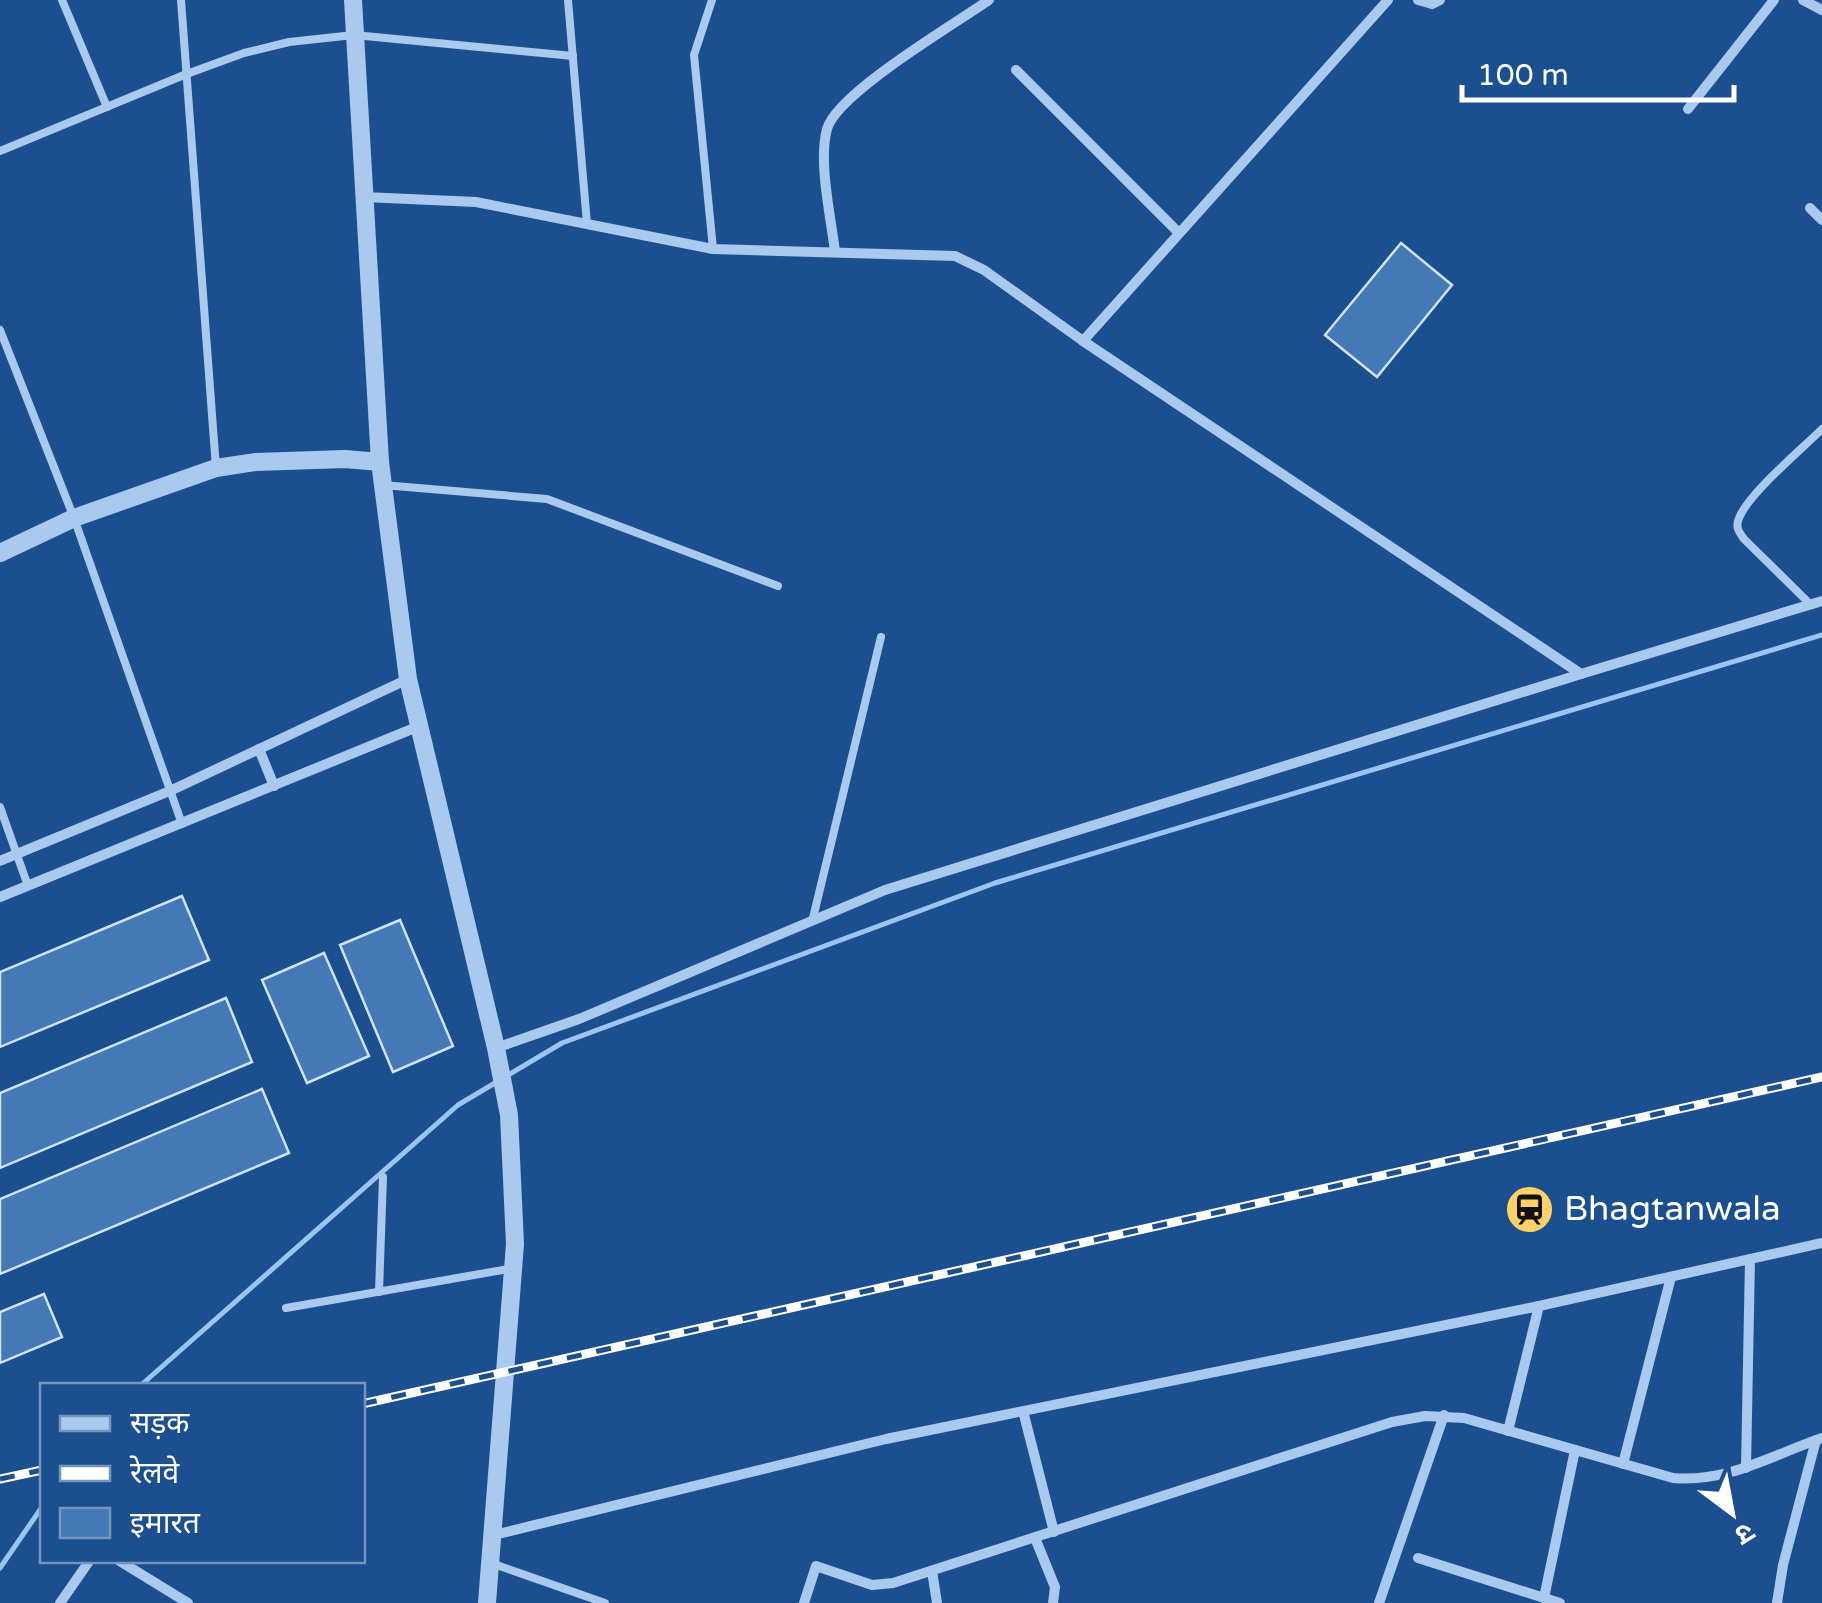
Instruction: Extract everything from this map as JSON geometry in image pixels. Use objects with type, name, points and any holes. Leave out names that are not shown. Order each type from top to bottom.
[{"type":"street","points":[[353,0],[380,462],[408,679],[509,1115],[514,1268],[487,1603]]},
{"type":"street","points":[[835,252],[824,150],[832,118],[859,90],[989,0]]},
{"type":"street","points":[[1083,341],[1388,0]]},
{"type":"street","points":[[1418,0],[1432,4],[1440,0]]},
{"type":"street","points":[[1688,108],[1774,0]]},
{"type":"street","points":[[1802,0],[1822,10]]},
{"type":"street","points":[[1016,70],[1179,233]]},
{"type":"street","points":[[363,197],[476,202],[712,249],[955,256],[984,270],[1083,341],[1581,674]]},
{"type":"street","points":[[1810,208],[1822,220]]},
{"type":"street","points":[[0,553],[74,518],[216,468],[256,462],[380,462]]},
{"type":"street","points":[[497,1053],[813,918],[944,870],[1816,602]]},
{"type":"street","points":[[0,861],[172,790],[408,679]]},
{"type":"street","points":[[0,897],[417,726]]},
{"type":"street","points":[[259,749],[274,786]]},
{"type":"street","points":[[494,1535],[836,1450],[1539,1306],[1822,1243]]},
{"type":"street","points":[[1746,1468],[1750,1259]]},
{"type":"street","points":[[1623,1464],[1670,1277]]},
{"type":"street","points":[[1508,1430],[1539,1306]]},
{"type":"street","points":[[1023,1411],[1054,1532]]},
{"type":"street","points":[[804,1603],[816,1566],[872,1585],[893,1583],[1392,1422],[1444,1415],[1673,1478],[1699,1481],[1746,1468],[1819,1439]]},
{"type":"street","points":[[1378,1603],[1444,1415]]},
{"type":"street","points":[[1776,1603],[1819,1439]]},
{"type":"street","points":[[1544,1598],[1575,1450]]},
{"type":"street","points":[[1035,1538],[1055,1588],[1053,1603]]},
{"type":"street","points":[[1418,1558],[1560,1603]]},
{"type":"street","points":[[60,1603],[88,1563]]},
{"type":"street","points":[[122,1563],[172,1599],[188,1603]]},
{"type":"street","points":[[932,1570],[937,1603]]},
{"type":"lane","points":[[62,0],[107,107]]},
{"type":"lane","points":[[181,0],[216,468]]},
{"type":"lane","points":[[568,0],[587,224]]},
{"type":"lane","points":[[712,0],[694,55],[712,249]]},
{"type":"lane","points":[[0,151],[184,75],[289,42],[354,34],[573,56]]},
{"type":"lane","points":[[0,330],[74,518],[182,824]]},
{"type":"lane","points":[[1816,602],[1737,530],[1747,504],[1822,428]]},
{"type":"lane","points":[[383,485],[547,499],[778,586]]},
{"type":"lane","points":[[813,918],[881,636]]},
{"type":"lane","points":[[0,807],[28,886]]},
{"type":"lane","points":[[379,1292],[382,1178]]},
{"type":"lane","points":[[286,1308],[514,1268]]},
{"type":"lane","points":[[490,1562],[604,1603]]},
{"type":"building","points":[[1401,243],[1452,285],[1377,377],[1325,335]]},
{"type":"building","points":[[182,896],[209,960],[0,1047],[0,972]]},
{"type":"building","points":[[400,920],[453,1046],[393,1072],[340,945]]},
{"type":"building","points":[[324,953],[369,1056],[307,1083],[262,980]]},
{"type":"building","points":[[226,998],[252,1062],[0,1168],[0,1093]]},
{"type":"building","points":[[262,1089],[289,1153],[0,1274],[0,1199]]},
{"type":"building","points":[[44,1294],[62,1337],[0,1363],[0,1312]]},
{"type":"waterway","points":[[143,1383],[458,1105],[562,1043],[995,883],[1822,635]]},
{"type":"waterway","points":[[0,1568],[40,1510]]},
{"type":"railway","points":[[365,1403],[1822,1077]]},
{"type":"railway","points":[[0,1479],[40,1470]]},
{"type":"place","name":"Bhagtanwala","points":[[1529,1209]]}]
